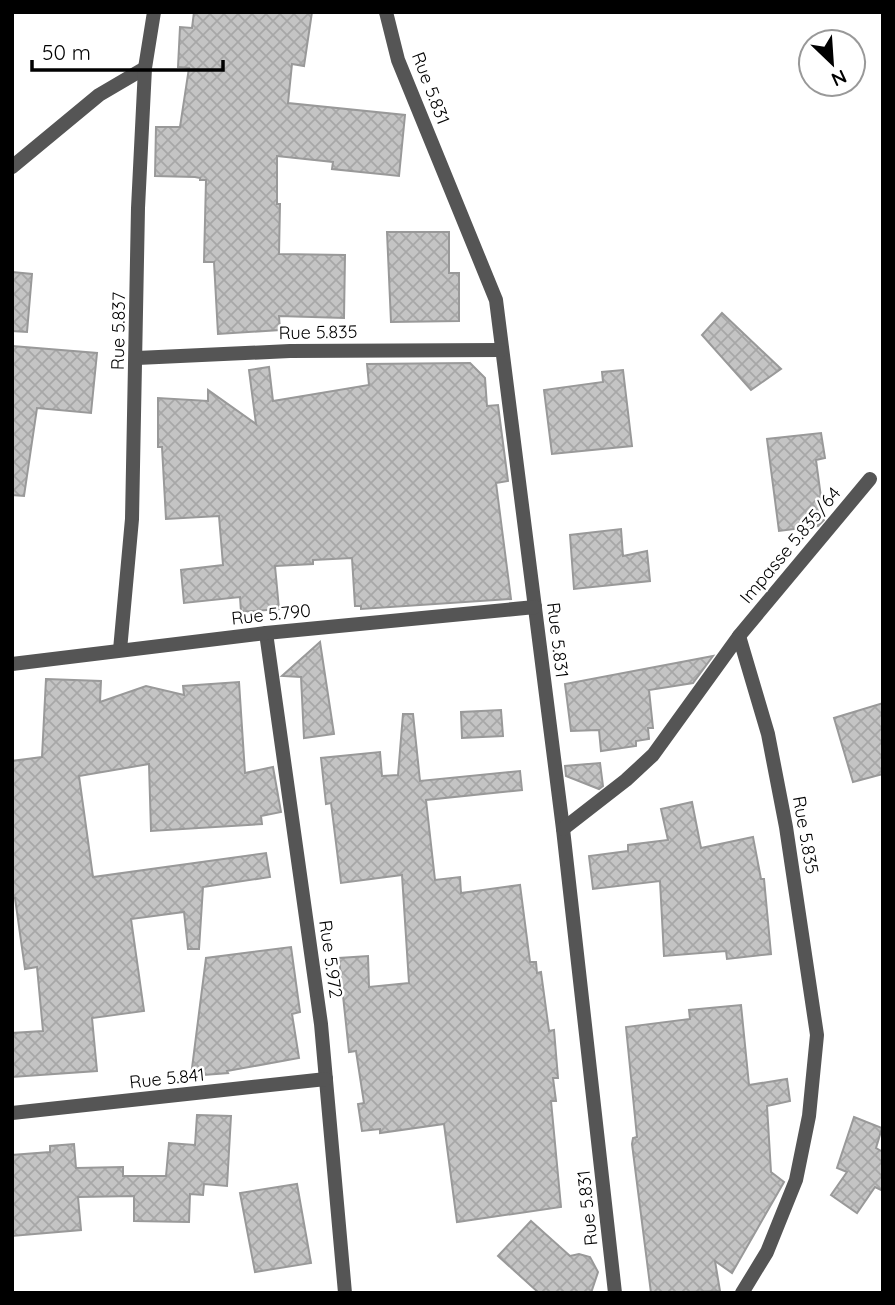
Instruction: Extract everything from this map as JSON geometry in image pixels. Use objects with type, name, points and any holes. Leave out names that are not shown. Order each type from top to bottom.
[{"type":"street","name":"Rue 5.837","points":[[120,650],[132,519],[138,208],[145,68],[154,12]]},
{"type":"street","name":"Rue 5.831","points":[[386,12],[398,60],[496,300],[564,829],[615,1293]]},
{"type":"street","points":[[12,167],[99,95],[145,68]]},
{"type":"street","name":"Rue 5.835","points":[[137,358],[290,351],[501,351]]},
{"type":"street","name":"Impasse 5.835/64","points":[[739,636],[870,479]]},
{"type":"street","name":"Rue 5.790","points":[[12,664],[266,633],[535,607]]},
{"type":"street","name":"Rue 5.972","points":[[266,633],[321,1024],[345,1293]]},
{"type":"street","points":[[564,829],[653,755],[739,636]]},
{"type":"street","name":"Rue 5.835","points":[[739,636],[768,734],[786,827],[817,1035],[809,1116],[796,1180],[767,1252],[742,1293]]},
{"type":"street","name":"Rue 5.841","points":[[12,1113],[326,1079]]},
{"type":"building","points":[[194,12],[312,12],[304,66],[292,64],[288,103],[405,115],[399,176],[332,169],[333,162],[277,156],[279,254],[345,255],[344,318],[279,316],[280,330],[218,334],[214,262],[204,262],[206,180],[195,177],[155,176],[156,127],[180,127],[189,68],[178,67],[180,27],[192,28]]},
{"type":"building","points":[[387,232],[449,232],[449,273],[459,273],[459,321],[391,322]]},
{"type":"building","points":[[12,272],[32,274],[27,332],[12,331]]},
{"type":"building","points":[[722,313],[781,369],[751,390],[702,335]]},
{"type":"building","points":[[12,346],[97,353],[91,413],[37,408],[24,496],[12,495]]},
{"type":"building","points":[[470,363],[485,378],[487,406],[498,405],[508,481],[496,483],[511,599],[361,609],[361,606],[355,606],[352,558],[275,566],[279,609],[241,612],[240,597],[184,603],[181,570],[223,565],[219,516],[166,519],[162,447],[158,447],[158,398],[208,401],[208,390],[256,424],[249,370],[269,367],[273,401],[369,385],[367,364]]},
{"type":"building","points":[[623,370],[632,446],[552,454],[544,390],[603,382],[602,372]]},
{"type":"building","points":[[821,433],[825,458],[816,460],[824,520],[818,526],[779,531],[767,439]]},
{"type":"building","points":[[621,529],[623,556],[647,551],[650,581],[574,589],[570,535]]},
{"type":"building","points":[[320,642],[334,734],[304,738],[301,677],[282,676]]},
{"type":"building","points":[[713,656],[693,683],[649,690],[653,728],[648,728],[649,739],[636,741],[636,746],[601,751],[599,730],[571,731],[565,684]]},
{"type":"building","points":[[46,679],[101,681],[100,702],[146,686],[184,695],[183,686],[239,682],[245,773],[273,767],[281,812],[261,816],[262,824],[151,831],[149,764],[79,776],[93,877],[266,853],[270,877],[203,887],[199,949],[188,949],[184,912],[131,919],[144,1011],[92,1018],[97,1071],[12,1077],[12,1033],[43,1031],[37,967],[25,969],[15,898],[12,898],[12,761],[42,757]]},
{"type":"building","points":[[883,703],[883,774],[853,782],[834,718]]},
{"type":"building","points":[[501,710],[503,736],[462,738],[461,712]]},
{"type":"building","points":[[403,714],[413,714],[420,781],[520,771],[522,790],[426,800],[435,880],[460,877],[461,893],[520,885],[530,962],[536,962],[537,973],[541,972],[549,1031],[554,1030],[558,1078],[553,1078],[556,1101],[551,1101],[561,1207],[457,1222],[444,1124],[380,1133],[380,1129],[362,1131],[358,1104],[364,1103],[356,1051],[349,1052],[339,958],[368,956],[369,987],[409,983],[402,875],[341,883],[331,803],[326,804],[321,758],[380,752],[382,776],[398,775]]},
{"type":"building","points":[[600,763],[603,786],[599,789],[566,776],[565,766]]},
{"type":"building","points":[[692,802],[701,848],[753,837],[761,879],[764,879],[771,954],[727,959],[726,951],[664,956],[660,881],[593,889],[589,856],[628,851],[628,845],[668,840],[661,809]]},
{"type":"building","points":[[291,947],[300,1012],[292,1014],[299,1058],[227,1071],[228,1073],[191,1076],[206,958]]},
{"type":"building","points":[[741,1005],[749,1085],[787,1079],[790,1101],[767,1106],[771,1172],[784,1182],[732,1273],[715,1261],[720,1291],[651,1293],[632,1144],[633,1138],[637,1137],[626,1027],[690,1019],[689,1010]]},
{"type":"building","points":[[197,1115],[231,1116],[227,1186],[204,1184],[203,1195],[190,1194],[189,1222],[134,1221],[134,1196],[78,1197],[81,1230],[12,1236],[12,1155],[50,1152],[50,1146],[74,1144],[76,1168],[123,1167],[123,1176],[166,1176],[169,1143],[195,1145]]},
{"type":"building","points":[[854,1117],[882,1128],[876,1148],[883,1152],[883,1191],[875,1187],[857,1213],[831,1195],[847,1172],[837,1168]]},
{"type":"building","points":[[297,1184],[311,1263],[255,1272],[240,1193]]},
{"type":"building","points":[[531,1221],[570,1256],[579,1254],[590,1257],[598,1272],[591,1293],[539,1293],[498,1256]]}]
